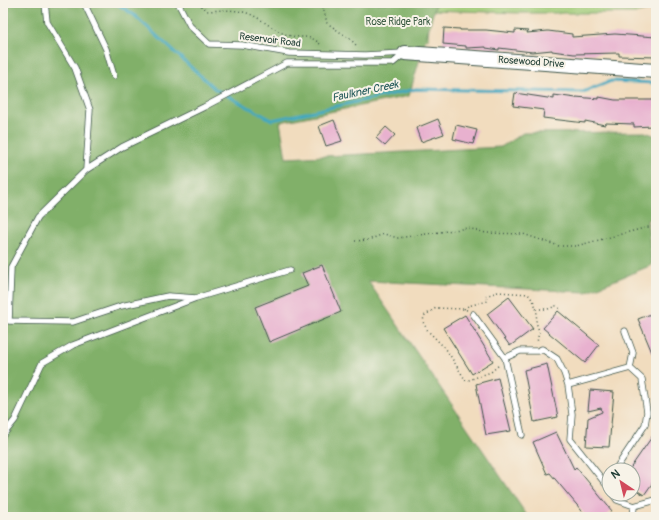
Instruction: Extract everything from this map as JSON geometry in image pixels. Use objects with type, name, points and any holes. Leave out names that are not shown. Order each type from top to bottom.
[{"type":"street","name":"Rosewood Drive","points":[[405,53],[656,71]]},
{"type":"lane","points":[[45,3],[47,22],[75,68],[90,110],[86,170]]},
{"type":"lane","points":[[84,3],[106,49],[114,76]]},
{"type":"lane","name":"Reservoir Road","points":[[178,3],[190,26],[209,44],[242,45],[289,53],[365,55],[405,53]]},
{"type":"lane","points":[[196,298],[168,296],[121,306],[73,322],[9,321],[11,267],[38,217],[86,170],[122,146],[287,63],[393,63],[405,53]]},
{"type":"lane","points":[[3,435],[15,420],[42,363],[73,345],[196,298],[290,270]]},
{"type":"lane","points":[[472,314],[505,358],[522,435]]},
{"type":"lane","points":[[625,331],[633,353],[630,368]]},
{"type":"lane","points":[[505,358],[520,351],[538,351],[542,349],[557,359],[564,373],[568,386],[572,414],[570,439],[601,476]]},
{"type":"lane","points":[[568,386],[630,368]]},
{"type":"lane","points":[[620,462],[645,425],[647,412],[642,379],[630,368]]},
{"type":"lane","points":[[623,502],[634,506],[656,500]]},
{"type":"lane","points":[[633,517],[634,506]]},
{"type":"path","points":[[198,3],[208,11],[232,9],[251,15],[289,36],[314,38],[331,54]]},
{"type":"path","points":[[322,3],[327,23],[350,39],[365,55]]},
{"type":"path","points":[[348,3],[350,5],[359,3]]},
{"type":"path","points":[[355,241],[368,240],[384,234],[398,238],[468,228],[486,232],[523,234],[559,246],[576,246],[656,225]]},
{"type":"path","points":[[464,309],[468,306],[488,301],[485,296],[498,292],[528,294],[534,302],[536,309],[536,322],[539,331],[536,340],[538,351]]},
{"type":"path","points":[[536,309],[548,309],[556,306],[560,309]]},
{"type":"path","points":[[472,314],[464,309],[436,308],[424,316],[423,322],[428,331],[446,349],[466,380],[491,372],[505,358]]},
{"type":"green space","points":[[3,3],[436,3],[409,96],[280,122],[286,158],[501,147],[523,133],[645,132],[656,136],[656,217],[647,220],[652,265],[586,292],[368,281],[528,517],[3,517]]},
{"type":"green space","name":"Rose Ridge Park","points":[[363,3],[656,3],[656,9],[638,13],[519,13],[430,10],[428,40]]},
{"type":"building","points":[[444,28],[515,33],[515,30],[528,31],[527,33],[548,31],[572,34],[572,37],[615,34],[656,37],[656,57],[619,56],[619,53],[574,54],[552,50],[532,52],[499,48],[499,50],[486,47],[466,48],[466,46],[443,44]]},
{"type":"building","points":[[515,93],[554,99],[554,95],[576,98],[599,99],[599,97],[615,100],[656,100],[656,125],[634,127],[634,124],[606,123],[605,125],[585,121],[585,123],[543,118],[544,110],[513,106]]},
{"type":"building","points":[[438,119],[444,134],[421,142],[416,128]]},
{"type":"building","points":[[334,120],[342,141],[326,146],[319,126]]},
{"type":"building","points":[[456,125],[477,130],[473,144],[453,139]]},
{"type":"building","points":[[386,127],[395,135],[385,146],[376,138]]},
{"type":"building","points":[[322,265],[341,312],[269,342],[255,307],[308,286],[302,273]]},
{"type":"building","points":[[509,297],[533,329],[510,346],[487,314]]},
{"type":"building","points":[[558,311],[599,345],[585,363],[543,328]]},
{"type":"building","points":[[656,312],[656,362],[638,319]]},
{"type":"building","points":[[465,315],[493,361],[472,374],[443,328]]},
{"type":"building","points":[[547,364],[558,417],[534,422],[524,370]]},
{"type":"building","points":[[498,378],[511,431],[486,435],[476,384]]},
{"type":"building","points":[[590,390],[614,392],[609,447],[586,446],[588,418],[602,412],[601,408],[588,411]]},
{"type":"building","points":[[656,431],[656,478],[644,495],[641,493],[641,462],[635,462]]},
{"type":"building","points":[[556,432],[574,469],[576,467],[601,498],[601,502],[605,502],[612,511],[605,517],[587,517],[550,473],[547,474],[533,442]]},
{"type":"waterway","name":"Faulkner Creek","points":[[116,3],[134,15],[215,89],[272,120],[416,89],[583,92],[611,81],[656,83]]}]
